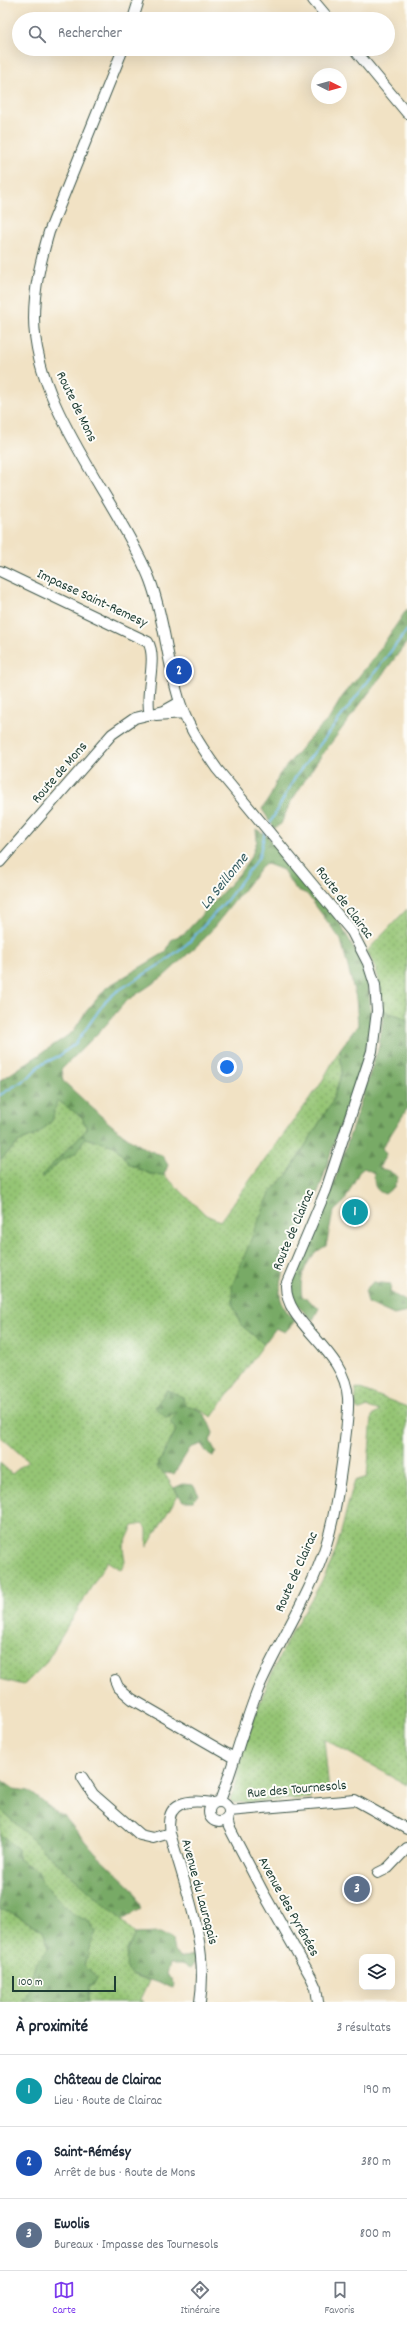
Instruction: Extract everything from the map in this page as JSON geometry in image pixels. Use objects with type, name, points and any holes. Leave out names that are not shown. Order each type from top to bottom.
[{"type":"street","points":[[135,12],[139,0]]},
{"type":"street","points":[[313,0],[323,12]]},
{"type":"street","name":"Route de Mons","points":[[120,56],[47,238],[36,282],[34,319],[36,338],[43,371],[57,406],[150,578],[159,608],[180,702],[196,740],[217,769],[258,817]]},
{"type":"street","points":[[360,56],[407,113]]},
{"type":"street","name":"Impasse Saint-Remesy","points":[[0,571],[148,642],[152,654],[147,697],[150,715]]},
{"type":"street","name":"Route de Mons","points":[[0,862],[112,734],[135,718],[150,715],[180,702]]},
{"type":"street","name":"Route de Mons","points":[[150,715],[173,716],[184,713]]},
{"type":"street","name":"Route de Clairac","points":[[208,1812],[216,1802],[234,1758],[261,1683],[326,1546],[334,1512],[344,1442],[347,1389],[336,1361],[292,1308],[286,1293],[286,1285],[326,1190],[372,1051],[377,1011],[375,986],[363,950],[342,919],[258,817]]},
{"type":"street","points":[[115,1680],[118,1687],[132,1699],[234,1758]]},
{"type":"street","points":[[82,1777],[93,1794],[140,1835],[153,1838],[170,1833]]},
{"type":"street","name":"Rue des Tournesols","points":[[227,1819],[355,1800],[407,1829]]},
{"type":"street","points":[[189,1801],[226,1804],[227,1819],[211,1819],[208,1812],[202,1806],[189,1801]]},
{"type":"street","name":"Avenue du Lauragais","points":[[189,1801],[180,1804],[172,1811],[168,1822],[200,1943],[202,1973],[200,2002]]},
{"type":"street","name":"Avenue des Pyrénées","points":[[227,1819],[264,1894],[311,1977],[316,1988],[318,2002]]},
{"type":"street","points":[[378,1873],[388,1868],[407,1848]]},
{"type":"green space","points":[[407,609],[407,642],[316,763],[289,805],[281,824],[274,828],[262,809],[271,795],[279,775],[313,734],[329,719],[342,697],[373,659]]},
{"type":"green space","points":[[256,829],[267,836],[313,888],[341,925],[362,966],[368,988],[370,1007],[370,1026],[355,1085],[335,1140],[318,1194],[288,1260],[282,1280],[280,1295],[282,1303],[286,1311],[295,1321],[285,1332],[276,1328],[264,1344],[241,1325],[233,1305],[232,1286],[270,1193],[288,1174],[332,1102],[342,1073],[340,1049],[358,1025],[356,998],[341,940],[307,894],[295,889],[283,870],[265,863],[205,938],[164,976],[125,1002],[105,1026],[61,1070],[63,1081],[110,1124],[136,1143],[162,1155],[168,1165],[164,1175],[150,1174],[129,1164],[115,1146],[85,1138],[76,1153],[59,1162],[43,1178],[41,1176],[87,1129],[82,1117],[57,1100],[52,1121],[38,1134],[19,1142],[0,1160],[0,1081],[73,1032],[85,1013],[107,987],[166,952],[172,939],[185,933],[240,873],[252,855],[257,841]]},
{"type":"green space","points":[[407,909],[407,1023],[405,1018],[384,1011],[379,980],[367,951]]},
{"type":"green space","points":[[384,1011],[405,1018],[407,1023],[407,1109],[382,1148],[386,1154],[379,1168],[389,1171],[398,1177],[394,1187],[385,1194],[379,1191],[375,1186],[374,1173],[364,1168],[359,1172],[344,1202],[333,1212],[326,1246],[309,1260],[303,1274],[301,1289],[302,1296],[319,1308],[313,1320],[298,1306],[293,1298],[293,1279],[328,1202],[379,1046]]},
{"type":"green space","points":[[340,1049],[342,1073],[332,1102],[288,1174],[270,1193],[241,1325],[264,1344],[212,1417],[197,1408],[184,1405],[183,1397],[167,1390],[177,1413],[176,1430],[157,1467],[164,1473],[178,1495],[147,1547],[147,1529],[142,1524],[133,1526],[123,1547],[125,1562],[121,1570],[107,1561],[45,1664],[24,1685],[0,1679],[0,1463],[12,1474],[28,1461],[0,1436],[0,1160],[20,1142],[38,1134],[57,1099],[82,1117],[87,1129],[41,1176],[43,1178],[59,1162],[76,1153],[85,1138],[115,1146],[129,1164],[150,1174],[164,1175],[206,1215],[220,1221],[320,1085]]},
{"type":"green space","points":[[373,1282],[391,1284],[390,1292],[407,1302],[407,1312],[394,1315],[368,1303],[365,1290]]},
{"type":"green space","points":[[358,1388],[407,1407],[407,1785],[324,1739],[329,1791],[311,1792],[311,1798],[234,1803],[231,1801],[247,1738],[270,1678],[288,1639],[330,1565],[338,1544],[355,1481],[367,1477],[372,1416],[380,1411],[368,1407],[360,1410],[356,1408],[355,1389]]},
{"type":"green space","points":[[167,1390],[183,1397],[184,1405],[200,1411],[206,1417],[213,1433],[210,1441],[216,1452],[213,1456],[208,1454],[201,1444],[190,1448],[174,1474],[164,1473],[157,1467],[176,1430],[170,1422],[177,1413],[176,1412],[166,1418],[155,1407]]},
{"type":"green space","points":[[183,1484],[193,1485],[199,1495],[193,1501],[183,1501],[174,1488]]},
{"type":"green space","points":[[0,1779],[14,1789],[29,1791],[57,1813],[63,1815],[95,1853],[134,1890],[141,1909],[122,1920],[67,1872],[0,1809]]},
{"type":"green space","points":[[0,1809],[67,1872],[122,1920],[135,1934],[127,1950],[132,1974],[149,1981],[140,2000],[144,2002],[87,2002],[89,1986],[85,1966],[89,1948],[96,1932],[89,1922],[73,1914],[43,1884],[38,1871],[18,1859],[18,1849],[0,1835]]},
{"type":"green space","points":[[0,1835],[18,1849],[18,1859],[38,1871],[43,1884],[73,1914],[89,1922],[96,1932],[89,1948],[85,1966],[97,1979],[94,1985],[89,1986],[87,2002],[22,2002],[28,1994],[35,1965],[49,1947],[43,1931],[9,1911],[0,1910]]},
{"type":"green space","points":[[0,1910],[9,1911],[43,1931],[49,1947],[35,1965],[28,1994],[22,2002],[0,2002]]},
{"type":"green space","points":[[160,1933],[172,1939],[174,1952],[181,1958],[197,1954],[197,1959],[190,1968],[181,1964],[170,1964],[167,1974],[174,1984],[173,1988],[132,1974],[126,1969],[127,1950],[135,1934]]},
{"type":"waterway","name":"La Seillonne","points":[[269,825],[296,776],[407,630]]},
{"type":"waterway","name":"La Seillonne","points":[[0,1095],[29,1077],[40,1065],[59,1056],[76,1043],[104,1003],[116,992],[164,962],[188,943],[227,900],[259,857],[265,832]]},
{"type":"place","name":"Saint-Rémésy","points":[[179,671]]},
{"type":"place","name":"Château de Clairac","points":[[355,1212]]},
{"type":"place","name":"Ewolis","points":[[357,1889]]}]
